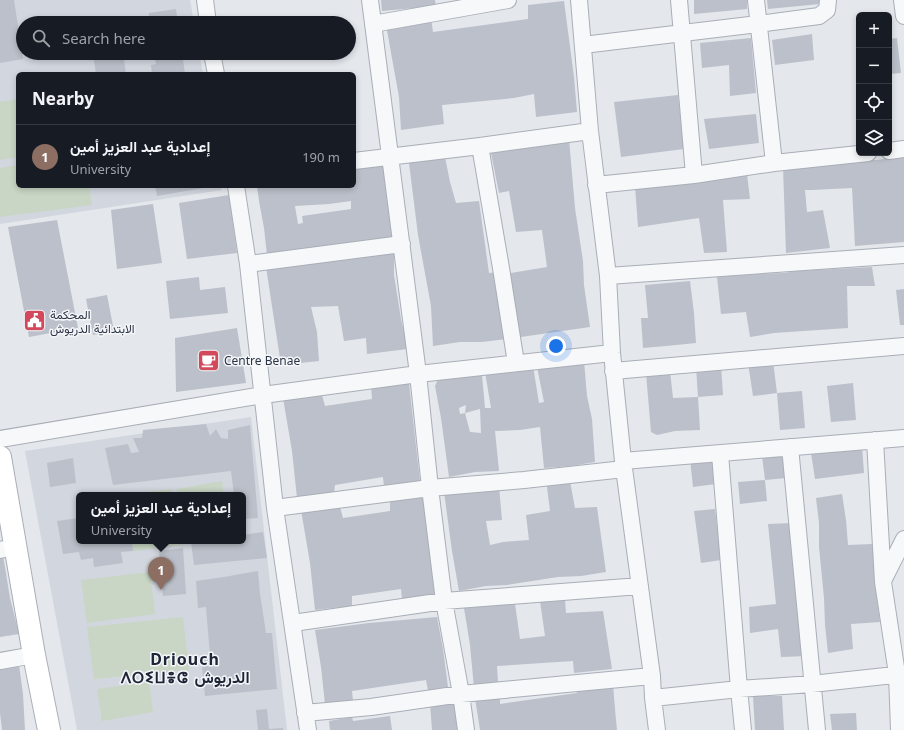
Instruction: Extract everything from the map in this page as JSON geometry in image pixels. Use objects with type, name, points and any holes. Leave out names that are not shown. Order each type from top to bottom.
[{"type":"street","points":[[205,0],[207,16]]},
{"type":"street","points":[[370,0],[402,244],[444,600],[466,730]]},
{"type":"street","points":[[373,24],[508,0]]},
{"type":"street","points":[[580,0],[590,131],[608,276],[613,371],[623,465],[652,676],[657,730]]},
{"type":"street","points":[[679,0],[694,175]]},
{"type":"street","points":[[756,0],[774,163]]},
{"type":"street","points":[[583,45],[819,16],[827,10],[828,0]]},
{"type":"street","points":[[902,0],[904,16]]},
{"type":"street","points":[[213,60],[216,72]]},
{"type":"street","points":[[356,161],[590,131]]},
{"type":"street","points":[[480,146],[516,363]]},
{"type":"street","points":[[892,151],[904,149]]},
{"type":"street","points":[[596,185],[694,175],[774,163],[856,154]]},
{"type":"street","points":[[236,188],[248,264],[275,508],[308,730]]},
{"type":"street","points":[[248,264],[402,244]]},
{"type":"street","points":[[608,276],[904,255]]},
{"type":"street","points":[[613,371],[904,346]]},
{"type":"street","points":[[0,439],[263,395],[418,374],[612,354]]},
{"type":"street","points":[[275,508],[430,488],[524,480],[623,465],[720,454],[904,438]]},
{"type":"street","points":[[875,440],[883,582],[900,674],[899,730]]},
{"type":"street","points":[[790,447],[817,730]]},
{"type":"street","points":[[720,454],[743,730]]},
{"type":"street","points":[[0,457],[8,548],[34,655],[49,730]]},
{"type":"street","points":[[883,582],[904,539]]},
{"type":"street","points":[[293,623],[444,600],[640,586]]},
{"type":"street","points":[[0,661],[34,655]]},
{"type":"street","points":[[654,698],[739,689],[812,684],[900,674]]},
{"type":"street","points":[[305,713],[371,707],[461,694],[652,676]]},
{"type":"shaded area","points":[[0,0],[190,0],[193,16],[16,16],[16,60],[200,60],[203,72],[16,72],[16,188],[222,188],[222,190],[0,224]]},
{"type":"shaded area","points":[[251,417],[287,730],[77,730],[25,451]]},
{"type":"green space","points":[[16,99],[16,157],[0,160],[0,102]]},
{"type":"green space","points":[[16,165],[16,188],[89,188],[92,205],[0,217],[0,168]]},
{"type":"green space","points":[[222,481],[223,492],[178,492],[177,489]]},
{"type":"green space","points":[[172,489],[172,492],[146,492]]},
{"type":"green space","points":[[132,544],[181,545],[133,551]]},
{"type":"green space","points":[[150,572],[155,614],[87,623],[81,580]]},
{"type":"green space","points":[[183,617],[189,670],[94,679],[87,627]]},
{"type":"green space","points":[[149,682],[153,712],[102,721],[97,689]]},
{"type":"building","points":[[0,0],[14,0],[16,16],[16,60],[17,60],[0,63]]},
{"type":"building","points":[[381,0],[435,0],[436,6],[382,11]]},
{"type":"building","points":[[694,0],[747,0],[747,9],[694,14]]},
{"type":"building","points":[[767,0],[820,0],[820,4],[768,9]]},
{"type":"building","points":[[564,1],[577,112],[536,117],[534,94],[514,98],[442,105],[444,124],[401,130],[399,97],[386,25],[431,18],[433,32],[528,19],[528,5]]},
{"type":"building","points":[[176,9],[177,16],[149,16],[149,13]]},
{"type":"building","points":[[812,34],[814,60],[775,65],[772,40]]},
{"type":"building","points":[[751,38],[756,93],[730,96],[729,65],[702,68],[700,43]]},
{"type":"building","points":[[897,38],[901,73],[892,74],[892,39]]},
{"type":"building","points":[[94,60],[124,60],[126,72],[96,72]]},
{"type":"building","points":[[155,60],[183,60],[185,72],[152,72],[151,65],[156,64]]},
{"type":"building","points":[[678,95],[684,149],[621,157],[614,102]]},
{"type":"building","points":[[756,114],[759,143],[709,149],[704,119]]},
{"type":"building","points":[[569,139],[575,208],[583,261],[584,285],[590,327],[514,338],[505,274],[547,267],[542,230],[516,232],[509,191],[499,193],[491,153]]},
{"type":"building","points":[[904,156],[904,242],[855,246],[852,188],[805,190],[807,212],[823,210],[830,248],[786,253],[783,167],[877,160]]},
{"type":"building","points":[[445,157],[456,203],[479,201],[489,273],[499,272],[507,339],[482,342],[460,342],[433,346],[431,306],[418,235],[409,163]]},
{"type":"building","points":[[384,161],[393,239],[267,255],[257,188],[356,188],[356,166]],"holes":[[[351,201],[351,209],[302,216],[303,223],[298,224],[295,206]]]},
{"type":"building","points":[[747,174],[750,199],[723,200],[727,252],[704,253],[699,218],[638,227],[635,186]]},
{"type":"building","points":[[155,188],[203,188],[157,196]]},
{"type":"building","points":[[229,195],[237,253],[187,259],[179,203]]},
{"type":"building","points":[[153,204],[162,263],[117,269],[111,210]]},
{"type":"building","points":[[57,220],[78,328],[29,337],[8,227]]},
{"type":"building","points":[[394,251],[394,275],[401,319],[408,349],[367,354],[366,338],[344,341],[338,306],[311,307],[317,332],[319,361],[281,365],[266,267]]},
{"type":"building","points":[[872,267],[875,286],[847,286],[848,328],[774,333],[750,337],[746,312],[721,314],[717,277]]},
{"type":"building","points":[[199,277],[200,290],[225,287],[228,313],[170,319],[166,281]]},
{"type":"building","points":[[690,281],[696,343],[643,348],[641,318],[648,318],[645,285]]},
{"type":"building","points":[[904,289],[904,325],[900,325],[896,290]]},
{"type":"building","points":[[107,295],[114,331],[93,335],[86,299]]},
{"type":"building","name":"Centre Benae","points":[[237,328],[246,383],[176,392],[175,338]]},
{"type":"building","points":[[584,361],[587,396],[592,419],[595,462],[544,468],[540,427],[520,430],[495,431],[499,471],[475,472],[449,477],[435,386],[439,377],[482,375],[485,408],[491,408],[485,372],[533,366],[539,403],[544,402],[537,367]],"holes":[[[466,405],[465,413],[460,414],[459,408]],[[480,409],[481,433],[470,432],[465,413]]]},
{"type":"building","points":[[773,361],[777,393],[753,396],[748,363]]},
{"type":"building","points":[[721,365],[723,395],[698,397],[696,367]]},
{"type":"building","points":[[670,371],[673,398],[698,397],[700,430],[675,431],[657,435],[651,432],[646,373]]},
{"type":"building","points":[[409,383],[420,482],[384,487],[383,477],[335,485],[334,494],[297,498],[292,451],[283,398],[321,391],[325,406],[372,399],[371,386]]},
{"type":"building","points":[[853,383],[856,420],[831,422],[827,386]]},
{"type":"building","points":[[802,391],[805,428],[780,430],[777,393]]},
{"type":"building","points":[[206,424],[210,436],[216,429],[221,438],[228,439],[228,430],[250,425],[258,518],[246,519],[246,492],[234,492],[231,471],[113,485],[105,448],[128,444],[131,453],[139,452],[133,438],[142,438],[143,430]]},
{"type":"building","points":[[862,447],[864,473],[815,479],[811,453]]},
{"type":"building","points":[[785,453],[787,478],[765,480],[762,456]]},
{"type":"building","points":[[713,457],[716,484],[693,487],[690,459]]},
{"type":"building","points":[[73,458],[76,483],[50,487],[47,463]]},
{"type":"building","points":[[569,476],[575,508],[597,507],[606,572],[581,576],[558,577],[507,585],[486,586],[459,591],[444,492],[499,486],[502,520],[486,521],[490,545],[503,542],[529,540],[526,515],[550,511],[546,479]]},
{"type":"building","points":[[765,480],[767,501],[740,504],[738,482]]},
{"type":"building","points":[[842,494],[848,545],[872,544],[880,622],[851,624],[853,649],[828,653],[816,498]]},
{"type":"building","points":[[424,495],[438,593],[402,599],[401,589],[352,596],[352,606],[315,610],[310,563],[301,510],[339,503],[343,518],[390,511],[390,498]]},
{"type":"building","points":[[715,509],[721,560],[701,563],[694,511]]},
{"type":"building","points":[[76,518],[76,544],[132,544],[133,551],[121,552],[123,563],[94,567],[93,558],[81,560],[79,552],[63,554],[57,521]]},
{"type":"building","points":[[792,523],[807,656],[781,657],[778,629],[750,633],[749,607],[776,604],[768,524]]},
{"type":"building","points":[[263,532],[267,558],[194,565],[191,544],[246,544],[246,535]]},
{"type":"building","points":[[183,548],[186,594],[163,596],[159,551]]},
{"type":"building","points":[[0,555],[3,555],[10,598],[19,634],[0,637]]},
{"type":"building","points":[[258,571],[266,633],[272,633],[277,689],[205,696],[201,656],[210,656],[206,607],[198,608],[196,581]]},
{"type":"building","points":[[565,600],[566,613],[603,611],[612,669],[574,673],[573,661],[497,666],[498,682],[474,688],[470,645],[464,608],[515,604],[520,639],[545,636],[540,601]]},
{"type":"building","points":[[437,617],[448,687],[428,690],[426,680],[352,691],[353,701],[325,704],[315,630],[369,623]]},
{"type":"building","points":[[19,665],[23,694],[25,730],[2,730],[0,713],[0,668]]},
{"type":"building","points":[[613,685],[617,730],[480,730],[475,698],[500,696],[500,704],[577,693],[575,687]]},
{"type":"building","points":[[753,696],[782,696],[784,730],[755,730]]},
{"type":"building","points":[[455,700],[457,730],[432,730],[430,703]]},
{"type":"building","points":[[267,709],[269,729],[283,728],[283,730],[258,730],[256,710]]},
{"type":"building","points":[[856,713],[857,730],[832,730],[830,714]]},
{"type":"building","points":[[390,716],[392,730],[330,730],[329,721],[352,717],[353,721]]},
{"type":"place","name":"المحكمة الابتدائية الدريوش","points":[[34,321]]},
{"type":"place","name":"Centre Benae","points":[[209,360]]},
{"type":"place","name":"إعدادية عبد العزيز أمين","points":[[161,590]]},
{"type":"district","name":"Driouch ⴷⵔⵉⵡⴻⵛ الدريوش","points":[[185,668]]}]
